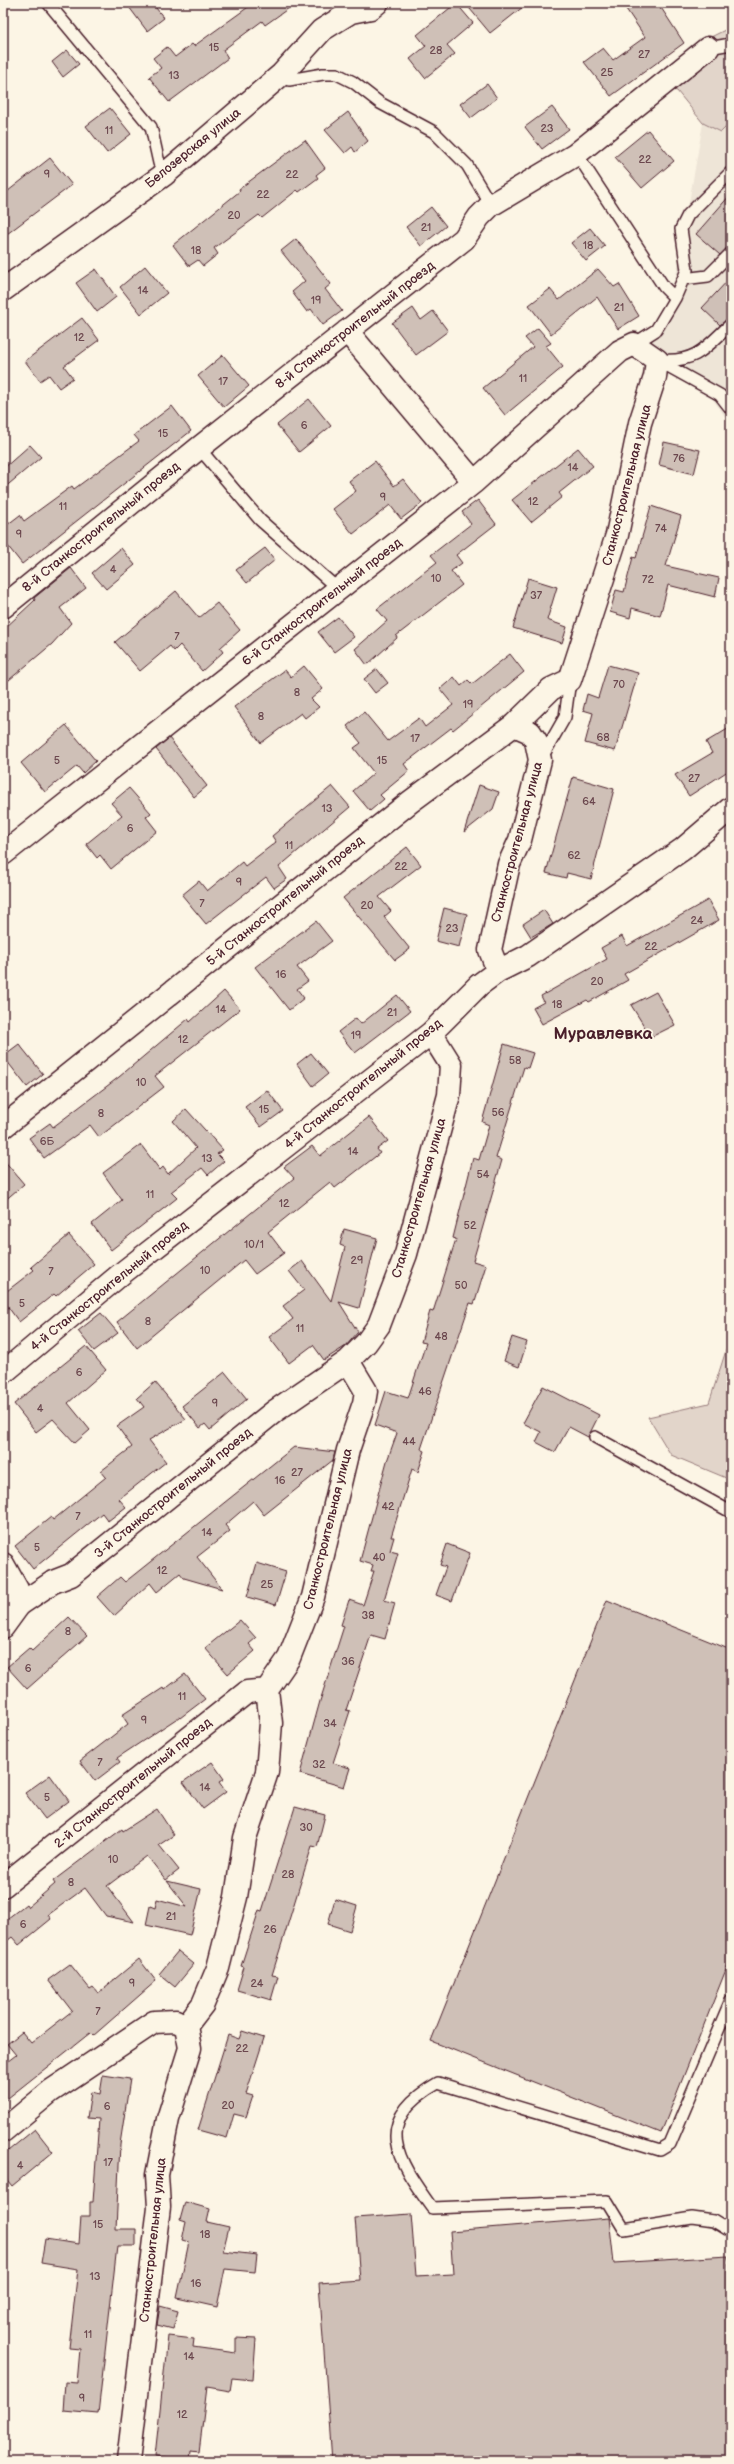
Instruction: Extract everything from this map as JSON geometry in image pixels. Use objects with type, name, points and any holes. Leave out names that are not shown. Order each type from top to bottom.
[{"type":"street","name":"Белозерская улица","points":[[3,290],[165,174],[282,74],[322,30],[352,12],[370,8],[377,3]]},
{"type":"street","name":"8-й Станкостроительный проезд","points":[[3,607],[199,448],[464,239],[479,217],[491,205],[575,155],[708,48]]},
{"type":"street","points":[[347,331],[474,482]]},
{"type":"street","points":[[634,344],[657,360]]},
{"type":"street","name":"6-й Станкостроительный проезд","points":[[3,854],[474,482],[620,351],[634,344]]},
{"type":"street","name":"Станкостроительная улица","points":[[570,680],[617,535],[640,423],[655,377],[657,360]]},
{"type":"street","name":"5-й Станкостроительный проезд","points":[[3,1127],[410,802],[514,725],[551,689],[570,680]]},
{"type":"street","name":"Станкостроительная улица","points":[[498,971],[490,950],[509,864],[520,840],[540,760],[536,741],[530,732],[514,725]]},
{"type":"street","name":"4-й Станкостроительный проезд","points":[[3,1373],[121,1274],[430,1033],[479,986],[498,971],[528,956],[683,849],[731,808]]},
{"type":"street","name":"Станкостроительная улица","points":[[267,1690],[289,1658],[313,1597],[348,1450],[364,1404],[366,1391],[348,1361],[366,1343],[382,1318],[406,1254],[449,1095],[451,1065],[430,1033]]},
{"type":"street","name":"3-й Станкостроительный проезд","points":[[3,1627],[19,1605],[52,1582],[71,1575],[275,1411],[348,1361]]},
{"type":"street","points":[[3,1564],[17,1589],[19,1605]]},
{"type":"street","points":[[3,2131],[51,2091],[154,2022],[176,2021],[186,2026],[203,2004],[218,1968],[236,1897],[245,1838],[267,1772],[271,1723],[267,1690]]},
{"type":"street","name":"2-й Станкостроительный проезд","points":[[3,1886],[247,1692],[267,1690]]},
{"type":"street","name":"Станкостроительная улица","points":[[128,2461],[159,2207],[158,2175],[168,2119],[190,2048],[186,2026]]},
{"type":"lane","points":[[48,3],[151,127],[159,163],[165,174]]},
{"type":"lane","points":[[708,48],[731,44]]},
{"type":"lane","points":[[282,74],[289,80],[323,74],[337,74],[353,82],[380,103],[434,132],[466,165],[491,205]]},
{"type":"lane","points":[[575,155],[582,162],[664,287],[675,298]]},
{"type":"lane","points":[[634,344],[656,330],[675,298],[687,270],[681,229],[688,215],[731,172]]},
{"type":"lane","points":[[683,279],[708,276],[731,252]]},
{"type":"lane","points":[[657,360],[679,361],[697,354],[731,324]]},
{"type":"lane","points":[[657,360],[720,395],[731,409]]},
{"type":"lane","points":[[720,395],[731,393]]},
{"type":"lane","points":[[199,448],[260,520],[338,589]]},
{"type":"lane","points":[[540,760],[565,717],[570,680]]},
{"type":"lane","points":[[595,1437],[731,1512]]},
{"type":"lane","points":[[731,2000],[670,2144],[660,2150],[438,2083],[419,2093],[402,2113],[396,2129],[396,2146],[405,2170],[432,2208],[607,2201],[617,2213],[624,2229],[692,2218],[713,2221],[731,2232]]},
{"type":"shaded area","points":[[731,27],[731,122],[721,132],[703,123],[677,91],[667,88],[703,41]]},
{"type":"shaded area","points":[[731,122],[731,425],[712,398],[685,372],[646,345],[676,276],[703,123],[721,132]]},
{"type":"shaded area","points":[[731,1335],[731,1480],[671,1455],[648,1417],[709,1403]]},
{"type":"building","points":[[126,3],[152,3],[164,18],[147,31]]},
{"type":"building","points":[[249,3],[296,3],[265,25],[262,21],[223,50],[228,58],[169,102],[149,77],[161,68],[153,58],[167,47],[175,57],[192,44],[194,46],[251,5]]},
{"type":"building","points":[[456,3],[473,23],[447,45],[455,54],[425,78],[410,59],[426,46],[417,35]]},
{"type":"building","points":[[465,3],[528,3],[490,33]]},
{"type":"building","points":[[622,3],[658,3],[684,43],[611,96],[584,62],[603,48],[613,60],[645,37]]},
{"type":"building","points":[[67,50],[79,64],[63,77],[52,62]]},
{"type":"building","points":[[487,84],[497,98],[471,118],[460,104]]},
{"type":"building","points":[[552,107],[569,129],[542,149],[525,127]]},
{"type":"building","points":[[110,108],[131,134],[107,153],[86,126]]},
{"type":"building","points":[[348,112],[368,141],[355,152],[352,147],[345,153],[325,130]]},
{"type":"building","points":[[648,130],[674,161],[642,188],[615,157]]},
{"type":"building","points":[[305,140],[325,168],[316,175],[318,178],[299,192],[297,190],[262,218],[259,215],[214,248],[218,254],[203,266],[198,260],[189,266],[173,245],[240,191],[239,189]]},
{"type":"building","points":[[50,158],[72,185],[3,237],[3,195]]},
{"type":"building","points":[[731,194],[731,246],[720,255],[696,234]]},
{"type":"building","points":[[431,207],[446,226],[421,246],[406,227]]},
{"type":"building","points":[[590,228],[605,246],[586,261],[571,243]]},
{"type":"building","points":[[296,239],[331,284],[325,289],[342,311],[323,325],[311,309],[307,312],[292,292],[305,281],[281,251]]},
{"type":"building","points":[[145,266],[167,293],[141,314],[120,287]]},
{"type":"building","points":[[96,269],[116,297],[97,312],[76,283]]},
{"type":"building","points":[[598,269],[614,287],[619,284],[639,316],[618,329],[597,297],[551,334],[529,305],[550,289],[559,300]]},
{"type":"building","points":[[731,277],[731,317],[720,325],[702,308]]},
{"type":"building","points":[[413,308],[421,320],[433,311],[448,331],[416,355],[392,323]]},
{"type":"building","points":[[82,318],[99,340],[64,366],[73,378],[59,388],[49,375],[40,381],[25,361]]},
{"type":"building","points":[[538,328],[551,343],[546,346],[563,367],[505,415],[483,388],[533,347],[525,338]]},
{"type":"building","points":[[223,355],[249,386],[224,407],[198,376]]},
{"type":"building","points":[[309,399],[331,426],[299,452],[277,425]]},
{"type":"building","points":[[172,406],[191,431],[22,564],[3,540],[3,528],[20,515],[24,521],[72,486],[74,489],[139,441],[134,435]]},
{"type":"building","points":[[664,442],[700,450],[694,474],[659,465]]},
{"type":"building","points":[[30,445],[41,457],[3,489],[3,469]]},
{"type":"building","points":[[578,448],[593,466],[559,493],[562,497],[531,522],[512,500]]},
{"type":"building","points":[[375,461],[394,486],[403,479],[422,503],[401,519],[390,505],[353,534],[333,509],[356,491],[349,481]]},
{"type":"building","points":[[478,500],[496,524],[456,555],[462,563],[451,571],[462,585],[396,636],[397,638],[367,665],[355,649],[387,621],[377,609],[437,562],[431,555],[471,524],[462,512]]},
{"type":"building","points":[[651,506],[681,516],[666,566],[719,578],[715,597],[668,585],[660,616],[632,608],[630,618],[610,612],[616,590],[624,592],[633,557],[636,558]]},
{"type":"building","points":[[121,548],[135,565],[106,589],[92,573]]},
{"type":"building","points":[[265,548],[275,560],[247,583],[236,570]]},
{"type":"building","points":[[71,568],[86,588],[60,608],[71,623],[52,644],[3,685],[3,630],[35,600],[34,598]]},
{"type":"building","points":[[528,578],[557,587],[547,620],[567,627],[562,643],[513,628]]},
{"type":"building","points":[[176,591],[199,618],[217,603],[240,630],[220,648],[223,652],[202,671],[180,645],[174,651],[170,646],[140,671],[115,642]]},
{"type":"building","points":[[338,617],[354,637],[334,652],[318,632]]},
{"type":"building","points":[[510,654],[524,672],[453,730],[451,728],[404,764],[409,771],[380,795],[384,799],[370,811],[353,791],[374,773],[354,748],[361,743],[347,726],[364,712],[388,741],[419,718],[425,727],[453,705],[440,689],[454,677],[461,686],[468,680],[472,684]]},
{"type":"building","points":[[608,665],[638,673],[615,751],[585,743],[593,713],[583,710],[587,694],[598,698]]},
{"type":"building","points":[[304,666],[323,689],[311,699],[319,707],[305,718],[301,713],[261,743],[234,707],[285,670],[291,677]]},
{"type":"building","points":[[377,669],[388,683],[375,693],[364,679]]},
{"type":"building","points":[[66,725],[96,761],[83,773],[77,766],[45,792],[21,763]]},
{"type":"building","points":[[731,727],[731,769],[689,796],[675,775],[712,753],[706,742]]},
{"type":"building","points":[[169,738],[207,786],[194,797],[156,749]]},
{"type":"building","points":[[573,777],[614,789],[591,879],[567,873],[566,878],[546,873]]},
{"type":"building","points":[[479,785],[499,792],[493,809],[464,832]]},
{"type":"building","points":[[332,786],[350,807],[279,867],[287,879],[274,888],[266,877],[206,924],[182,895],[199,881],[207,891],[242,862],[245,866],[276,842],[272,836]]},
{"type":"building","points":[[129,788],[151,813],[146,817],[157,831],[111,869],[100,855],[97,858],[86,844],[122,815],[111,803]]},
{"type":"building","points":[[407,847],[421,865],[379,897],[391,911],[384,917],[410,949],[395,960],[343,898]]},
{"type":"building","points":[[708,900],[719,920],[624,974],[628,980],[589,1002],[587,1000],[542,1024],[533,1008],[544,1002],[541,996],[607,959],[601,948],[622,936],[627,946]]},
{"type":"building","points":[[444,908],[467,914],[459,947],[436,941]]},
{"type":"building","points":[[544,910],[553,924],[531,937],[523,924]]},
{"type":"building","points":[[316,921],[332,941],[297,967],[308,981],[297,989],[304,998],[289,1010],[255,967]]},
{"type":"building","points":[[224,991],[240,1009],[155,1076],[164,1087],[99,1137],[90,1125],[44,1158],[29,1138],[50,1123],[53,1127],[119,1077],[188,1019],[190,1022]]},
{"type":"building","points":[[656,992],[675,1025],[651,1037],[631,1005]]},
{"type":"building","points":[[397,995],[410,1011],[355,1053],[338,1032],[356,1018],[361,1024]]},
{"type":"building","points":[[19,1044],[43,1074],[27,1087],[3,1056]]},
{"type":"building","points":[[504,1044],[533,1053],[528,1068],[524,1067],[496,1158],[502,1160],[473,1261],[486,1265],[474,1304],[470,1303],[421,1449],[425,1451],[418,1472],[412,1469],[391,1537],[394,1537],[390,1551],[398,1553],[384,1600],[395,1603],[385,1639],[371,1635],[346,1710],[350,1711],[333,1763],[350,1768],[344,1787],[300,1774],[320,1701],[344,1626],[341,1625],[349,1600],[363,1605],[374,1571],[371,1571],[373,1565],[360,1561],[387,1461],[397,1433],[375,1425],[386,1391],[408,1398],[426,1343],[421,1342],[430,1311],[433,1312],[456,1239],[453,1238],[473,1158],[479,1160],[489,1125],[482,1122]]},
{"type":"building","points":[[311,1053],[328,1074],[313,1086],[297,1064]]},
{"type":"building","points":[[267,1090],[283,1111],[261,1127],[245,1107]]},
{"type":"building","points":[[186,1109],[223,1150],[217,1154],[224,1161],[208,1175],[202,1168],[171,1192],[177,1198],[111,1250],[92,1224],[122,1200],[103,1173],[141,1145],[160,1170],[163,1167],[168,1174],[196,1148],[173,1121]]},
{"type":"building","points":[[369,1117],[388,1141],[377,1149],[380,1153],[335,1188],[330,1182],[268,1232],[284,1253],[255,1274],[244,1260],[137,1348],[117,1322],[294,1178],[284,1167],[312,1146],[320,1156]]},
{"type":"building","points":[[3,1159],[24,1184],[3,1202]]},
{"type":"building","points":[[344,1229],[377,1238],[359,1308],[339,1302],[358,1332],[346,1346],[324,1360],[313,1345],[289,1363],[269,1337],[293,1319],[283,1306],[304,1290],[289,1271],[302,1261],[331,1301],[345,1247],[340,1245]]},
{"type":"building","points":[[69,1235],[94,1264],[56,1296],[54,1294],[19,1322],[3,1300],[3,1294],[34,1270],[31,1267]]},
{"type":"building","points":[[101,1313],[118,1333],[94,1351],[78,1331]]},
{"type":"building","points":[[512,1337],[527,1342],[519,1367],[504,1361]]},
{"type":"building","points":[[86,1346],[106,1370],[68,1403],[90,1430],[75,1443],[53,1419],[36,1432],[14,1404]]},
{"type":"building","points":[[225,1372],[247,1399],[210,1430],[205,1424],[200,1428],[182,1406]]},
{"type":"building","points":[[155,1382],[186,1419],[149,1440],[166,1462],[119,1499],[126,1507],[108,1521],[102,1513],[33,1569],[15,1546],[51,1517],[53,1520],[106,1477],[101,1471],[132,1447],[117,1426],[144,1407],[137,1398]]},
{"type":"building","points":[[543,1386],[599,1415],[588,1437],[569,1427],[555,1452],[536,1442],[541,1432],[523,1423]]},
{"type":"building","points":[[294,1447],[335,1452],[333,1460],[264,1515],[253,1501],[225,1525],[230,1531],[197,1557],[222,1589],[184,1578],[180,1573],[157,1592],[150,1583],[114,1616],[97,1597],[120,1577],[125,1582]]},
{"type":"building","points":[[447,1544],[470,1553],[452,1601],[436,1595],[446,1567],[440,1565]]},
{"type":"building","points":[[257,1563],[286,1572],[276,1605],[247,1597]]},
{"type":"building","points":[[607,1600],[731,1650],[731,1957],[661,2133],[431,2041]]},
{"type":"building","points":[[69,1617],[87,1636],[27,1689],[7,1667],[29,1648],[32,1651]]},
{"type":"building","points":[[240,1620],[256,1638],[249,1644],[255,1651],[228,1674],[205,1648]]},
{"type":"building","points":[[185,1674],[205,1699],[180,1718],[179,1717],[117,1758],[120,1762],[95,1781],[80,1761],[128,1724],[122,1715],[163,1688],[164,1690]]},
{"type":"building","points":[[212,1762],[224,1779],[219,1782],[226,1792],[203,1809],[183,1782]]},
{"type":"building","points":[[50,1775],[69,1801],[45,1819],[25,1793]]},
{"type":"building","points":[[295,1807],[325,1815],[317,1847],[312,1846],[272,1975],[278,1976],[271,2000],[237,1990],[244,1967],[241,1966],[259,1910],[262,1911]]},
{"type":"building","points":[[157,1809],[174,1835],[159,1845],[179,1870],[166,1880],[147,1856],[107,1886],[134,1922],[106,1916],[85,1888],[48,1915],[51,1919],[19,1945],[12,1937],[3,1944],[3,1922],[26,1904],[28,1907],[55,1884],[53,1881],[122,1829],[123,1831]]},
{"type":"building","points":[[167,1881],[201,1889],[190,1935],[146,1925],[150,1906],[155,1908],[157,1899],[187,1907]]},
{"type":"building","points":[[335,1899],[357,1906],[350,1931],[328,1924]]},
{"type":"building","points":[[178,1951],[194,1964],[175,1987],[159,1974]]},
{"type":"building","points":[[139,1959],[156,1981],[93,2036],[90,2033],[3,2102],[3,2065],[16,2055],[7,2044],[22,2032],[31,2043],[72,2011],[48,1980],[70,1964],[90,1989],[93,1987],[98,1993]]},
{"type":"building","points":[[242,2031],[264,2038],[246,2094],[253,2096],[246,2117],[234,2114],[227,2138],[198,2130],[228,2035],[239,2039]]},
{"type":"building","points":[[103,2075],[130,2079],[120,2144],[116,2229],[136,2229],[136,2246],[117,2246],[98,2414],[63,2411],[65,2382],[77,2383],[80,2349],[69,2348],[78,2269],[41,2263],[45,2239],[79,2244],[81,2216],[90,2216],[90,2202],[93,2202],[99,2119],[87,2118],[91,2092],[100,2094]]},
{"type":"building","points":[[35,2129],[53,2152],[12,2186],[3,2175],[3,2155]]},
{"type":"building","points":[[185,2202],[210,2209],[207,2222],[229,2227],[223,2251],[257,2255],[255,2272],[225,2269],[217,2307],[177,2298],[189,2242],[182,2240],[186,2222],[180,2220]]},
{"type":"building","points":[[411,2214],[416,2276],[453,2274],[450,2231],[609,2218],[614,2263],[728,2256],[731,2295],[731,2461],[332,2461],[319,2283],[360,2280],[355,2218]]},
{"type":"building","points":[[160,2306],[178,2311],[173,2329],[157,2325]]},
{"type":"building","points":[[168,2336],[194,2339],[193,2347],[236,2353],[236,2338],[256,2339],[253,2380],[232,2378],[230,2391],[207,2387],[199,2452],[191,2451],[190,2460],[155,2456]]},
{"type":"district","name":"Муравлевка","points":[[603,1034]]}]
